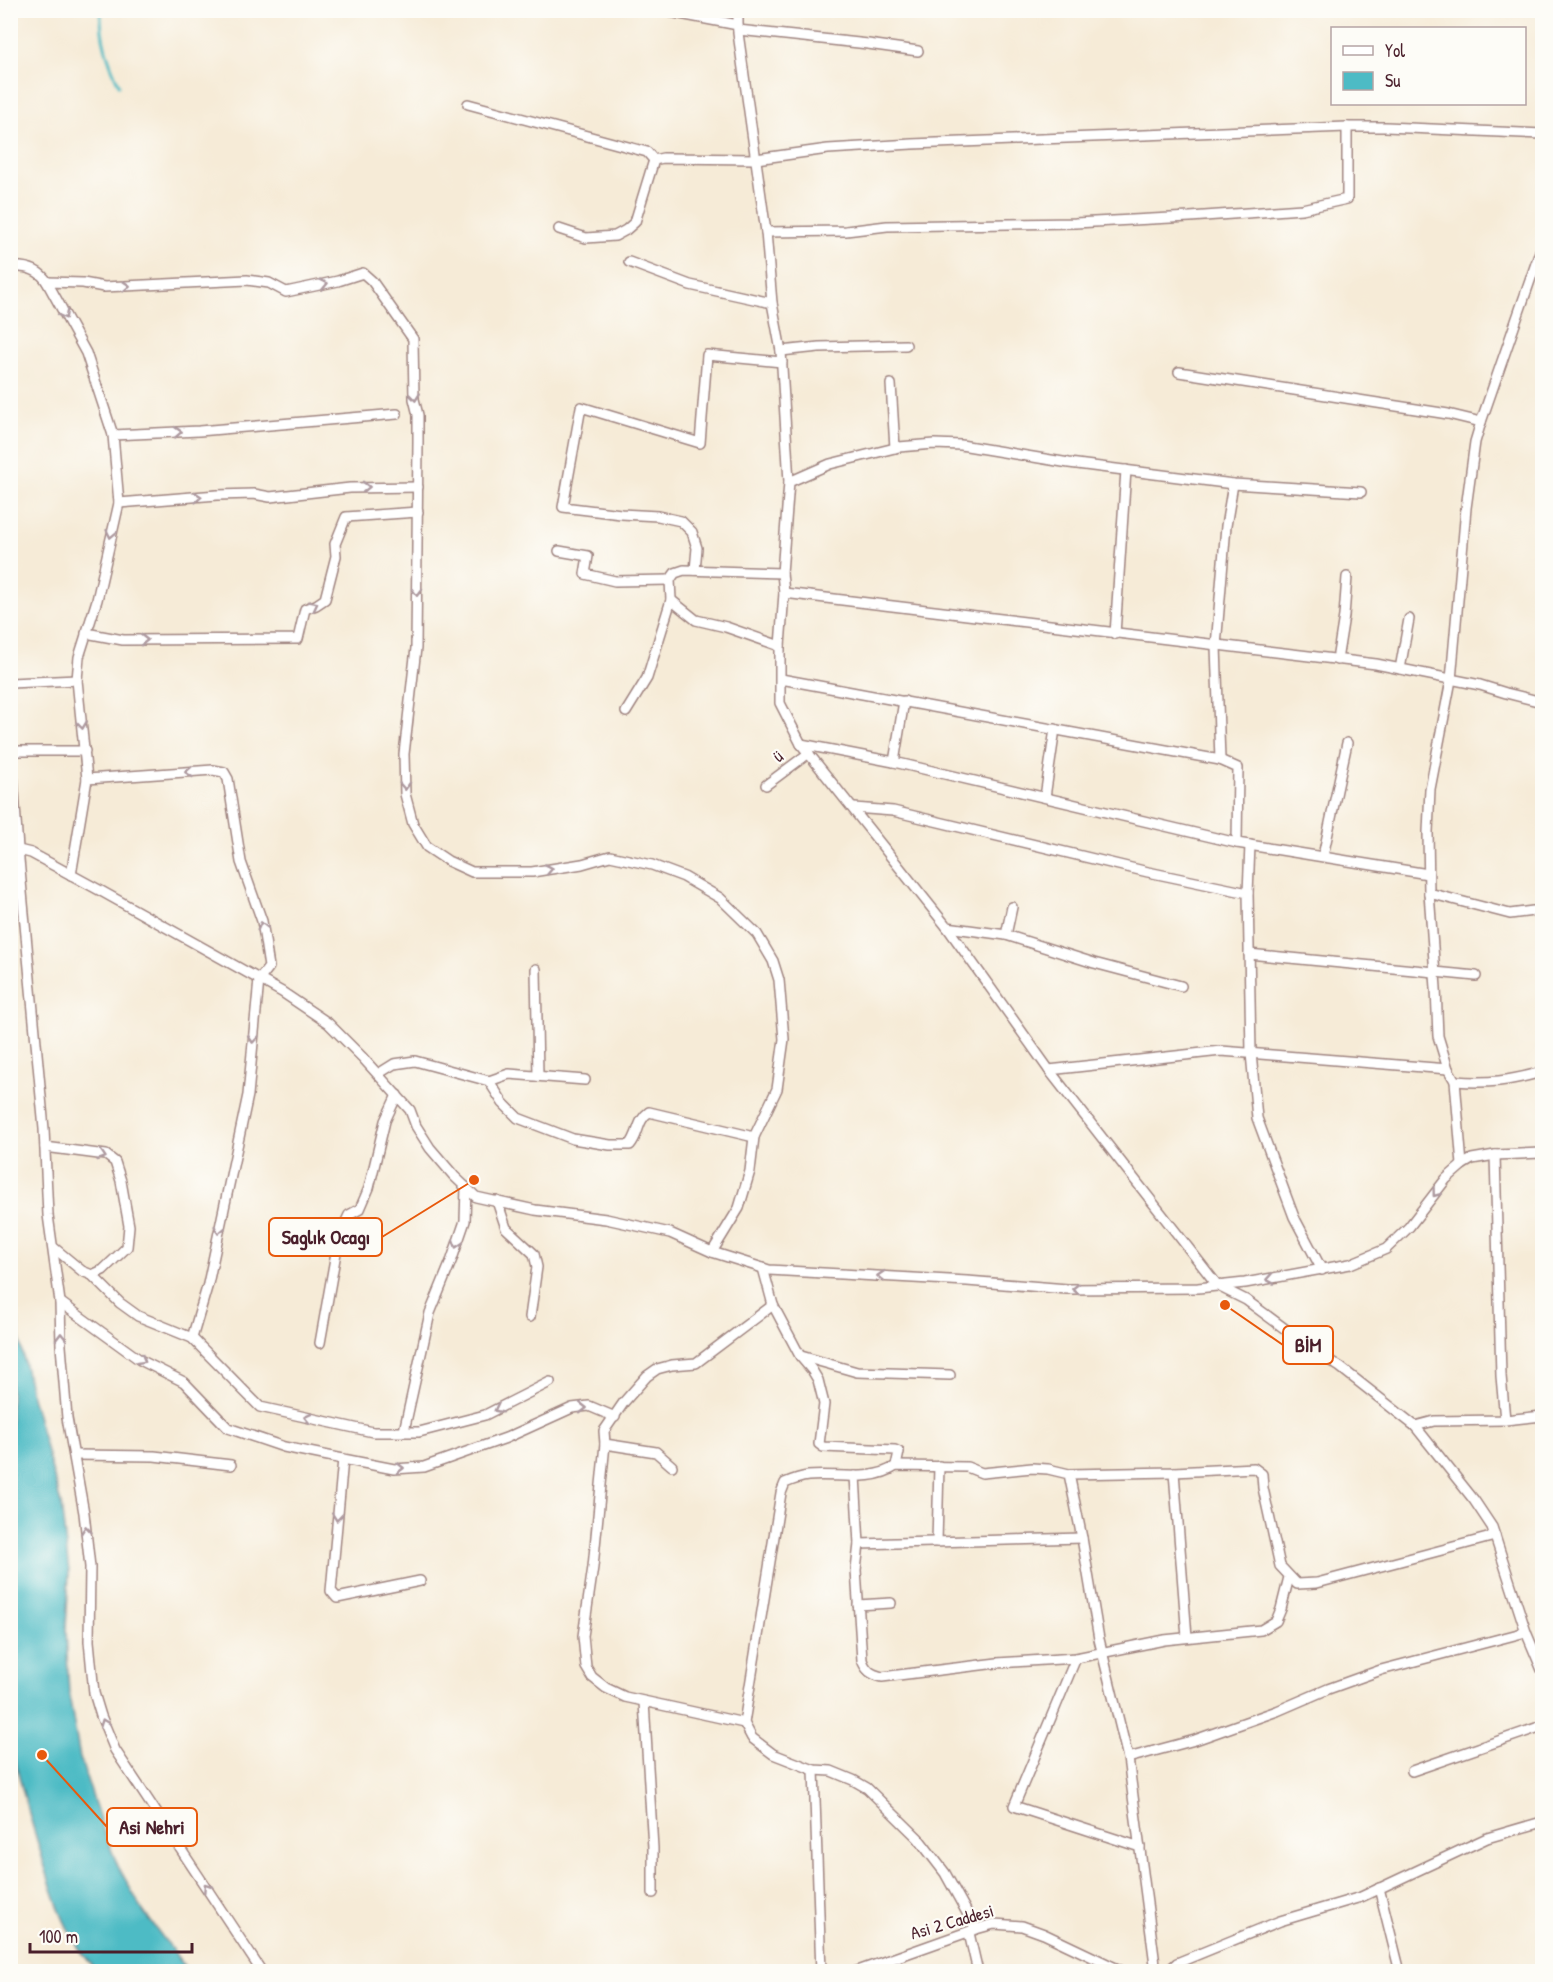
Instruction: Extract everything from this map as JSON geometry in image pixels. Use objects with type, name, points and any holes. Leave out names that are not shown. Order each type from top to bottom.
[{"type":"street","points":[[658,10],[738,28],[918,51]]},
{"type":"street","points":[[738,10],[738,28],[766,232],[772,303],[782,362],[789,482],[782,573],[784,593],[780,646],[780,703],[801,744],[947,927],[1049,1070],[1218,1286],[1236,1295],[1340,1367],[1415,1426],[1474,1500],[1492,1527],[1526,1632],[1542,1670]]},
{"type":"street","points":[[468,104],[647,152],[654,160]]},
{"type":"street","points":[[766,232],[846,231],[887,226],[1075,223],[1302,209],[1347,199],[1347,127]]},
{"type":"street","points":[[654,160],[663,158],[756,159],[828,149],[912,144],[1347,127],[1542,134]]},
{"type":"street","points":[[559,229],[586,238],[615,236],[626,230],[634,222],[654,160]]},
{"type":"street","points":[[1462,1165],[1455,1081],[1448,1069],[1438,1036],[1428,874],[1430,789],[1451,680],[1466,508],[1475,442],[1542,246]]},
{"type":"street","points":[[629,261],[690,285],[772,303]]},
{"type":"street","points":[[10,267],[26,266],[43,275],[86,353],[113,435],[119,503],[96,600],[79,657],[77,680],[87,779],[71,875]]},
{"type":"street","points":[[47,282],[83,283],[104,287],[247,280],[269,283],[286,292],[363,273],[372,281],[413,339],[414,399],[418,415],[416,648],[404,754],[405,794],[413,824],[427,847],[448,861],[472,872],[532,873],[582,864],[610,856],[630,859],[684,877],[720,897],[757,934],[773,961],[779,980],[784,1039],[777,1089],[754,1137],[750,1171],[739,1208],[712,1252]]},
{"type":"street","points":[[781,351],[819,347],[906,345]]},
{"type":"street","points":[[695,570],[697,548],[692,532],[681,521],[658,516],[563,507],[581,407],[700,443],[708,355],[782,362]]},
{"type":"street","points":[[1179,372],[1448,414],[1481,422]]},
{"type":"street","points":[[891,384],[895,448]]},
{"type":"street","points":[[113,435],[199,431],[398,414]]},
{"type":"street","points":[[789,482],[830,464],[895,448],[934,444],[961,445],[1069,463],[1233,484],[1361,492]]},
{"type":"street","points":[[1115,634],[1126,470]]},
{"type":"street","points":[[1220,760],[1216,646],[1226,526],[1233,484]]},
{"type":"street","points":[[119,503],[217,495],[254,494],[270,497],[350,488],[418,487]]},
{"type":"street","points":[[86,633],[123,640],[298,639],[305,609],[325,599],[336,556],[335,544],[346,517],[418,512]]},
{"type":"street","points":[[559,551],[588,556],[585,574],[615,581],[670,580]]},
{"type":"street","points":[[626,712],[647,678],[671,600],[670,580],[675,573],[695,570],[782,573]]},
{"type":"street","points":[[1337,660],[1347,577]]},
{"type":"street","points":[[784,593],[1400,669],[1480,685],[1542,702]]},
{"type":"street","points":[[671,600],[696,620],[726,627],[780,646]]},
{"type":"street","points":[[1400,669],[1409,619]]},
{"type":"street","points":[[781,679],[1220,760],[1238,768],[1238,843]]},
{"type":"street","points":[[10,683],[77,680]]},
{"type":"street","points":[[894,762],[904,701]]},
{"type":"street","points":[[1045,797],[1055,729]]},
{"type":"street","points":[[10,733],[14,849],[45,1147],[48,1215],[60,1302],[67,1418],[84,1513],[90,1567],[89,1641],[94,1694],[115,1750],[262,1971]]},
{"type":"street","points":[[1323,856],[1347,743]]},
{"type":"street","points":[[801,744],[894,762],[1238,843],[1428,874]]},
{"type":"street","points":[[11,751],[85,751]]},
{"type":"street","name":"ü","points":[[766,785],[809,753]]},
{"type":"street","points":[[87,779],[213,770],[224,772],[228,780],[241,862],[262,921],[267,946],[269,968],[258,981],[248,1095],[208,1284],[192,1338]]},
{"type":"street","points":[[854,808],[893,812],[1248,893]]},
{"type":"street","points":[[1250,845],[1248,893],[1251,1053],[1257,1118],[1294,1216],[1322,1270]]},
{"type":"street","points":[[14,849],[31,854],[71,875],[258,981],[282,992],[328,1023],[410,1110],[416,1126],[430,1148],[476,1197],[536,1210],[606,1219],[670,1233],[712,1252],[769,1270],[955,1280],[1067,1289],[1198,1288],[1245,1283],[1350,1264],[1386,1249],[1409,1227],[1446,1179],[1462,1165],[1472,1159],[1495,1155],[1542,1153]]},
{"type":"street","points":[[1429,893],[1510,914],[1533,911]]},
{"type":"street","points":[[1006,935],[1012,907]]},
{"type":"street","points":[[947,927],[1006,935],[1094,963],[1181,986]]},
{"type":"street","points":[[1249,954],[1435,974],[1476,976]]},
{"type":"street","points":[[536,969],[538,1076]]},
{"type":"street","points":[[1049,1070],[1221,1051],[1448,1069]]},
{"type":"street","points":[[378,1074],[394,1064],[415,1061],[489,1081],[509,1074],[585,1080]]},
{"type":"street","points":[[1455,1081],[1485,1083],[1542,1072]]},
{"type":"street","points":[[489,1081],[503,1103],[518,1119],[573,1139],[610,1145],[630,1145],[636,1139],[640,1123],[649,1112],[754,1137]]},
{"type":"street","points":[[320,1343],[339,1236],[350,1215],[360,1209],[369,1188],[385,1121],[396,1095]]},
{"type":"street","points":[[45,1147],[106,1155],[115,1162],[121,1181],[129,1226],[127,1247],[103,1270],[92,1275]]},
{"type":"street","points":[[1495,1155],[1501,1376],[1505,1420]]},
{"type":"street","points":[[404,1431],[430,1313],[465,1221],[466,1186]]},
{"type":"street","points":[[497,1201],[506,1228],[534,1254],[537,1267],[530,1317]]},
{"type":"street","points":[[53,1247],[82,1271],[92,1275],[120,1303],[138,1316],[192,1338],[260,1407],[373,1432],[418,1431],[485,1415],[550,1382]]},
{"type":"street","points":[[763,1268],[773,1305],[800,1356],[812,1370],[824,1404],[819,1444],[823,1447],[895,1450],[899,1452],[896,1466]]},
{"type":"street","points":[[1236,1295],[1245,1283]]},
{"type":"street","points":[[60,1302],[134,1356],[184,1382],[228,1428],[284,1447],[394,1469],[424,1467],[506,1438],[572,1408],[589,1406],[615,1417]]},
{"type":"street","points":[[744,1723],[625,1697],[606,1688],[592,1677],[586,1667],[583,1636],[593,1567],[605,1444],[604,1431],[624,1402],[647,1376],[657,1369],[672,1365],[696,1363],[773,1305]]},
{"type":"street","points":[[800,1356],[857,1372],[950,1375]]},
{"type":"street","points":[[1415,1426],[1434,1421],[1505,1420],[1542,1416]]},
{"type":"street","points":[[605,1444],[656,1452],[672,1466]]},
{"type":"street","points":[[74,1455],[154,1456],[231,1465]]},
{"type":"street","points":[[343,1459],[330,1592],[337,1598],[420,1581]]},
{"type":"street","points":[[978,1971],[973,1931],[938,1864],[918,1838],[867,1788],[831,1771],[814,1770],[773,1754],[752,1738],[744,1723],[777,1514],[785,1483],[807,1476],[855,1476],[887,1472],[896,1466],[967,1467],[982,1473],[1032,1468],[1069,1474],[1254,1468],[1262,1474],[1280,1566],[1297,1584],[1317,1583],[1495,1536]]},
{"type":"street","points":[[937,1542],[939,1466]]},
{"type":"street","points":[[1174,1472],[1187,1637]]},
{"type":"street","points":[[1069,1474],[1099,1639],[1128,1758],[1155,1971]]},
{"type":"street","points":[[855,1476],[859,1544],[856,1570],[862,1660],[865,1668],[872,1674],[882,1677],[998,1663],[1076,1658],[1164,1640],[1261,1630],[1276,1621],[1289,1577]]},
{"type":"street","points":[[859,1544],[1082,1538]]},
{"type":"street","points":[[858,1605],[891,1603]]},
{"type":"street","points":[[1128,1758],[1215,1733],[1381,1670],[1526,1632]]},
{"type":"street","points":[[1076,1658],[1014,1806],[1140,1847]]},
{"type":"street","points":[[645,1702],[653,1848],[653,1893]]},
{"type":"street","points":[[1412,1771],[1542,1726]]},
{"type":"street","points":[[814,1770],[821,1971]]},
{"type":"street","points":[[1167,1971],[1177,1963],[1269,1926],[1361,1897],[1487,1838],[1542,1822]]},
{"type":"street","points":[[1379,1888],[1400,1971]]},
{"type":"street","name":"Asi 2 Caddesi","points":[[855,1971],[994,1924],[1022,1926],[1124,1971]]},
{"type":"water","points":[[11,1258],[20,1342],[30,1389],[61,1504],[69,1572],[66,1629],[69,1695],[80,1758],[104,1832],[118,1866],[143,1911],[188,1971],[98,1971],[87,1959],[61,1914],[16,1766],[10,1739]]},
{"type":"waterway","points":[[101,10],[106,49],[119,85]]},
{"type":"place","name":"Saglık Ocagı","points":[[474,1180]]},
{"type":"place","name":"BİM","points":[[1225,1305]]},
{"type":"place","name":"Asi Nehri","points":[[42,1755]]}]
